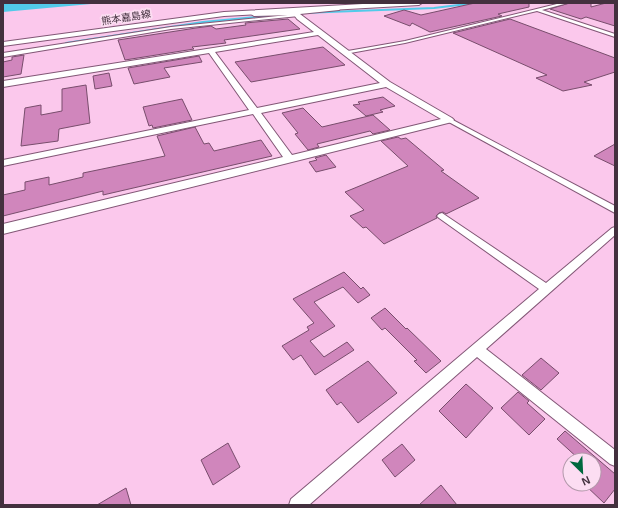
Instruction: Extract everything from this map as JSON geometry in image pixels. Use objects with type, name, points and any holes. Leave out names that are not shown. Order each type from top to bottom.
[{"type":"main road","name":"熊本嘉島線","points":[[3,44],[168,21],[240,13],[419,3]]},
{"type":"street","points":[[344,52],[405,42],[566,3]]},
{"type":"street","points":[[3,55],[171,28],[355,6]]},
{"type":"street","points":[[538,10],[615,35]]},
{"type":"street","points":[[240,13],[296,14],[387,84],[449,120],[615,210]]},
{"type":"street","points":[[3,84],[320,33]]},
{"type":"street","points":[[211,51],[290,159]]},
{"type":"street","points":[[3,163],[387,84]]},
{"type":"street","points":[[3,229],[449,120]]},
{"type":"street","points":[[442,216],[547,289]]},
{"type":"street","points":[[297,505],[615,230]]},
{"type":"street","points":[[477,350],[615,459]]},
{"type":"water","points":[[3,3],[102,3],[3,12]]},
{"type":"building","points":[[475,3],[529,3],[529,7],[498,14],[502,16],[430,32],[412,23],[410,26],[384,16],[404,10],[421,15]]},
{"type":"building","points":[[569,3],[591,3],[591,7],[606,3],[615,3],[615,26],[586,17],[581,19],[550,9]]},
{"type":"building","points":[[288,19],[300,29],[224,40],[226,43],[192,47],[194,49],[125,60],[118,40],[211,26],[216,29],[246,25],[245,23]]},
{"type":"building","points":[[510,19],[615,58],[615,72],[584,82],[592,85],[563,91],[536,78],[547,75],[453,33]]},
{"type":"building","points":[[323,47],[345,65],[251,82],[235,62]]},
{"type":"building","points":[[24,55],[21,74],[3,77],[3,62],[12,60],[12,57]]},
{"type":"building","points":[[199,56],[202,62],[164,68],[170,77],[134,84],[128,68]]},
{"type":"building","points":[[109,73],[112,86],[95,89],[93,76]]},
{"type":"building","points":[[86,85],[90,123],[59,129],[58,141],[21,146],[25,108],[41,105],[41,115],[62,111],[62,89]]},
{"type":"building","points":[[383,97],[395,106],[380,110],[383,112],[366,116],[353,105],[360,104],[358,102]]},
{"type":"building","points":[[182,99],[192,120],[153,128],[152,125],[149,126],[143,107]]},
{"type":"building","points":[[303,108],[322,127],[373,115],[390,130],[373,134],[370,131],[317,144],[319,147],[308,150],[295,134],[298,133],[282,113]]},
{"type":"building","points":[[195,127],[204,144],[209,143],[214,151],[261,140],[272,156],[103,195],[103,191],[3,216],[3,195],[25,190],[25,182],[49,177],[49,185],[83,177],[83,173],[165,156],[157,136]]},
{"type":"building","points":[[398,137],[401,139],[406,138],[444,170],[441,171],[479,198],[446,214],[443,212],[439,213],[436,216],[437,218],[384,244],[366,227],[363,228],[350,216],[364,210],[345,192],[408,166],[381,141]]},
{"type":"building","points":[[615,144],[615,166],[594,156]]},
{"type":"building","points":[[326,155],[336,167],[316,172],[309,162],[317,160],[315,158]]},
{"type":"building","points":[[344,272],[361,289],[363,287],[370,295],[358,303],[343,287],[314,302],[335,326],[310,341],[324,357],[347,342],[354,350],[315,375],[301,355],[293,360],[282,346],[309,330],[307,327],[314,323],[293,299]]},
{"type":"building","points":[[385,308],[441,361],[426,373],[414,361],[417,360],[385,328],[382,330],[371,318]]},
{"type":"building","points":[[541,358],[559,373],[541,390],[522,375]]},
{"type":"building","points":[[368,361],[397,393],[358,423],[341,402],[337,405],[326,390]]},
{"type":"building","points":[[466,384],[493,408],[466,438],[439,411]]},
{"type":"building","points":[[518,392],[529,401],[527,403],[545,419],[529,435],[501,408]]},
{"type":"building","points":[[565,431],[589,452],[571,452],[557,439]]},
{"type":"building","points":[[228,443],[240,467],[213,485],[201,460]]},
{"type":"building","points":[[402,444],[415,460],[395,477],[382,460]]},
{"type":"building","points":[[602,463],[615,474],[615,489],[604,503],[592,492],[602,492]]},
{"type":"building","points":[[441,485],[457,505],[419,505]]},
{"type":"building","points":[[126,488],[131,505],[97,505]]},
{"type":"waterway","points":[[302,13],[434,8],[475,3]]},
{"type":"waterway","points":[[66,43],[203,22],[276,15]]}]
